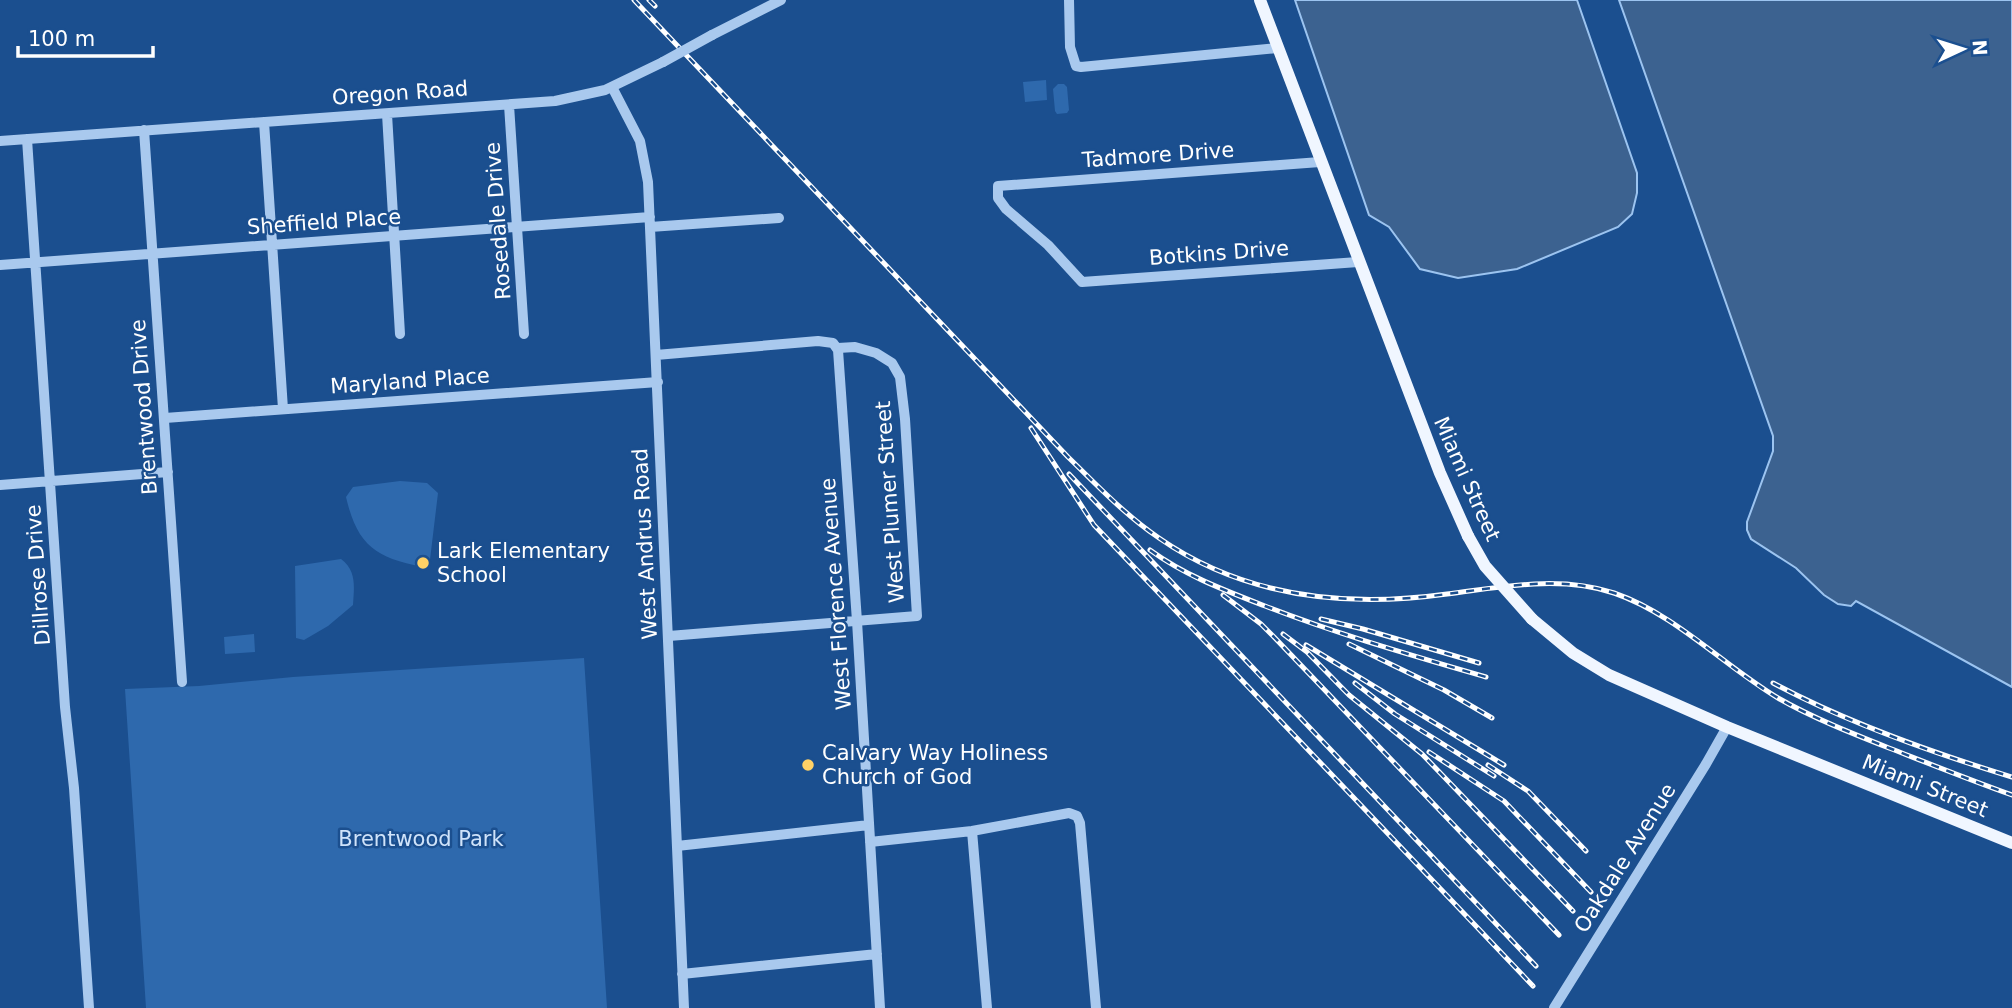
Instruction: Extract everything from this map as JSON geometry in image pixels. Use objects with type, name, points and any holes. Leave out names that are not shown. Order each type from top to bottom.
[{"type":"main road","name":"Miami Street","points":[[1260,0],[1440,473],[1468,536],[1485,566],[1532,619],[1573,653],[1609,675],[1727,727],[2012,843]]},
{"type":"street","name":"Oregon Road","points":[[0,141],[509,105],[574,98],[612,87],[781,0]]},
{"type":"street","points":[[1069,0],[1070,47],[1076,65],[1086,67],[1278,48]]},
{"type":"street","name":"West Andrus Road","points":[[612,87],[633,124],[643,151],[648,182],[684,1008]]},
{"type":"street","name":"Rosedale Drive","points":[[509,105],[524,334]]},
{"type":"street","points":[[387,114],[400,334]]},
{"type":"street","points":[[264,122],[283,409]]},
{"type":"street","name":"Brentwood Drive","points":[[144,130],[182,682]]},
{"type":"street","name":"Dillrose Drive","points":[[27,139],[89,1008]]},
{"type":"street","name":"Tadmore Drive","points":[[1082,282],[1048,245],[1006,209],[998,198],[998,186],[1320,162]]},
{"type":"street","name":"Sheffield Place","points":[[0,265],[517,227],[779,218]]},
{"type":"street","name":"Botkins Drive","points":[[1082,282],[1358,262]]},
{"type":"street","name":"West Plumer Street","points":[[656,355],[827,341],[837,347],[864,349],[892,363],[900,377],[905,419],[917,616],[858,621]]},
{"type":"street","name":"West Florence Avenue","points":[[837,347],[844,402],[880,1008]]},
{"type":"street","name":"Maryland Place","points":[[165,418],[657,382]]},
{"type":"street","points":[[0,485],[168,472]]},
{"type":"street","points":[[668,636],[858,621]]},
{"type":"street","name":"Oakdale Avenue","points":[[1554,1008],[1727,727]]},
{"type":"street","points":[[870,842],[972,831],[1065,814],[1077,816],[1080,823],[1096,1008]]},
{"type":"street","points":[[677,846],[869,825]]},
{"type":"street","points":[[972,831],[987,1008]]},
{"type":"street","points":[[682,974],[877,954]]},
{"type":"green space","points":[[1046,80],[1047,100],[1025,102],[1023,82]]},
{"type":"green space","points":[[1058,84],[1067,87],[1067,113],[1057,114],[1055,111],[1053,89]]},
{"type":"green space","points":[[400,481],[427,483],[438,493],[429,568],[397,560],[373,549],[364,540],[351,515],[346,497],[353,487]]},
{"type":"green space","points":[[341,559],[352,574],[353,605],[328,626],[304,640],[296,638],[295,566]]},
{"type":"green space","points":[[254,634],[255,652],[225,654],[224,637]]},
{"type":"green space","name":"Brentwood Park","points":[[584,658],[607,1008],[146,1008],[125,689]]},
{"type":"shaded area","points":[[1295,0],[1577,0],[1637,173],[1637,193],[1632,214],[1618,227],[1517,269],[1458,278],[1420,269],[1389,227],[1369,215]]},
{"type":"shaded area","points":[[1619,0],[2012,0],[2012,687],[1856,601],[1851,606],[1838,604],[1824,595],[1796,568],[1751,539],[1747,522],[1773,451],[1773,436]]},
{"type":"railway","points":[[634,0],[1068,457],[1135,520],[1192,558],[1226,574],[1261,585],[1334,598],[1409,598],[1531,584],[1573,585],[1614,593],[1658,614],[1758,685],[1805,712],[2012,795]]},
{"type":"railway","points":[[649,0],[655,6]]},
{"type":"railway","points":[[1031,428],[1094,525],[1533,986]]},
{"type":"railway","points":[[1069,474],[1536,966]]},
{"type":"railway","points":[[1150,550],[1191,575],[1265,606],[1347,635],[1486,677]]},
{"type":"railway","points":[[1223,595],[1274,637],[1559,935]]},
{"type":"railway","points":[[1321,619],[1479,663]]},
{"type":"railway","points":[[1283,634],[1307,652],[1349,695],[1422,754],[1573,911]]},
{"type":"railway","points":[[1349,644],[1444,690],[1492,718]]},
{"type":"railway","points":[[1306,645],[1504,765]]},
{"type":"railway","points":[[1355,683],[1395,714],[1494,776]]},
{"type":"railway","points":[[1773,683],[1890,736],[2012,777]]},
{"type":"railway","points":[[1429,752],[1504,801],[1591,892]]},
{"type":"railway","points":[[1488,765],[1528,791],[1586,851]]},
{"type":"place","name":"Lark Elementary School","points":[[423,563]]},
{"type":"place","name":"Calvary Way Holiness Church of God","points":[[808,765]]}]
